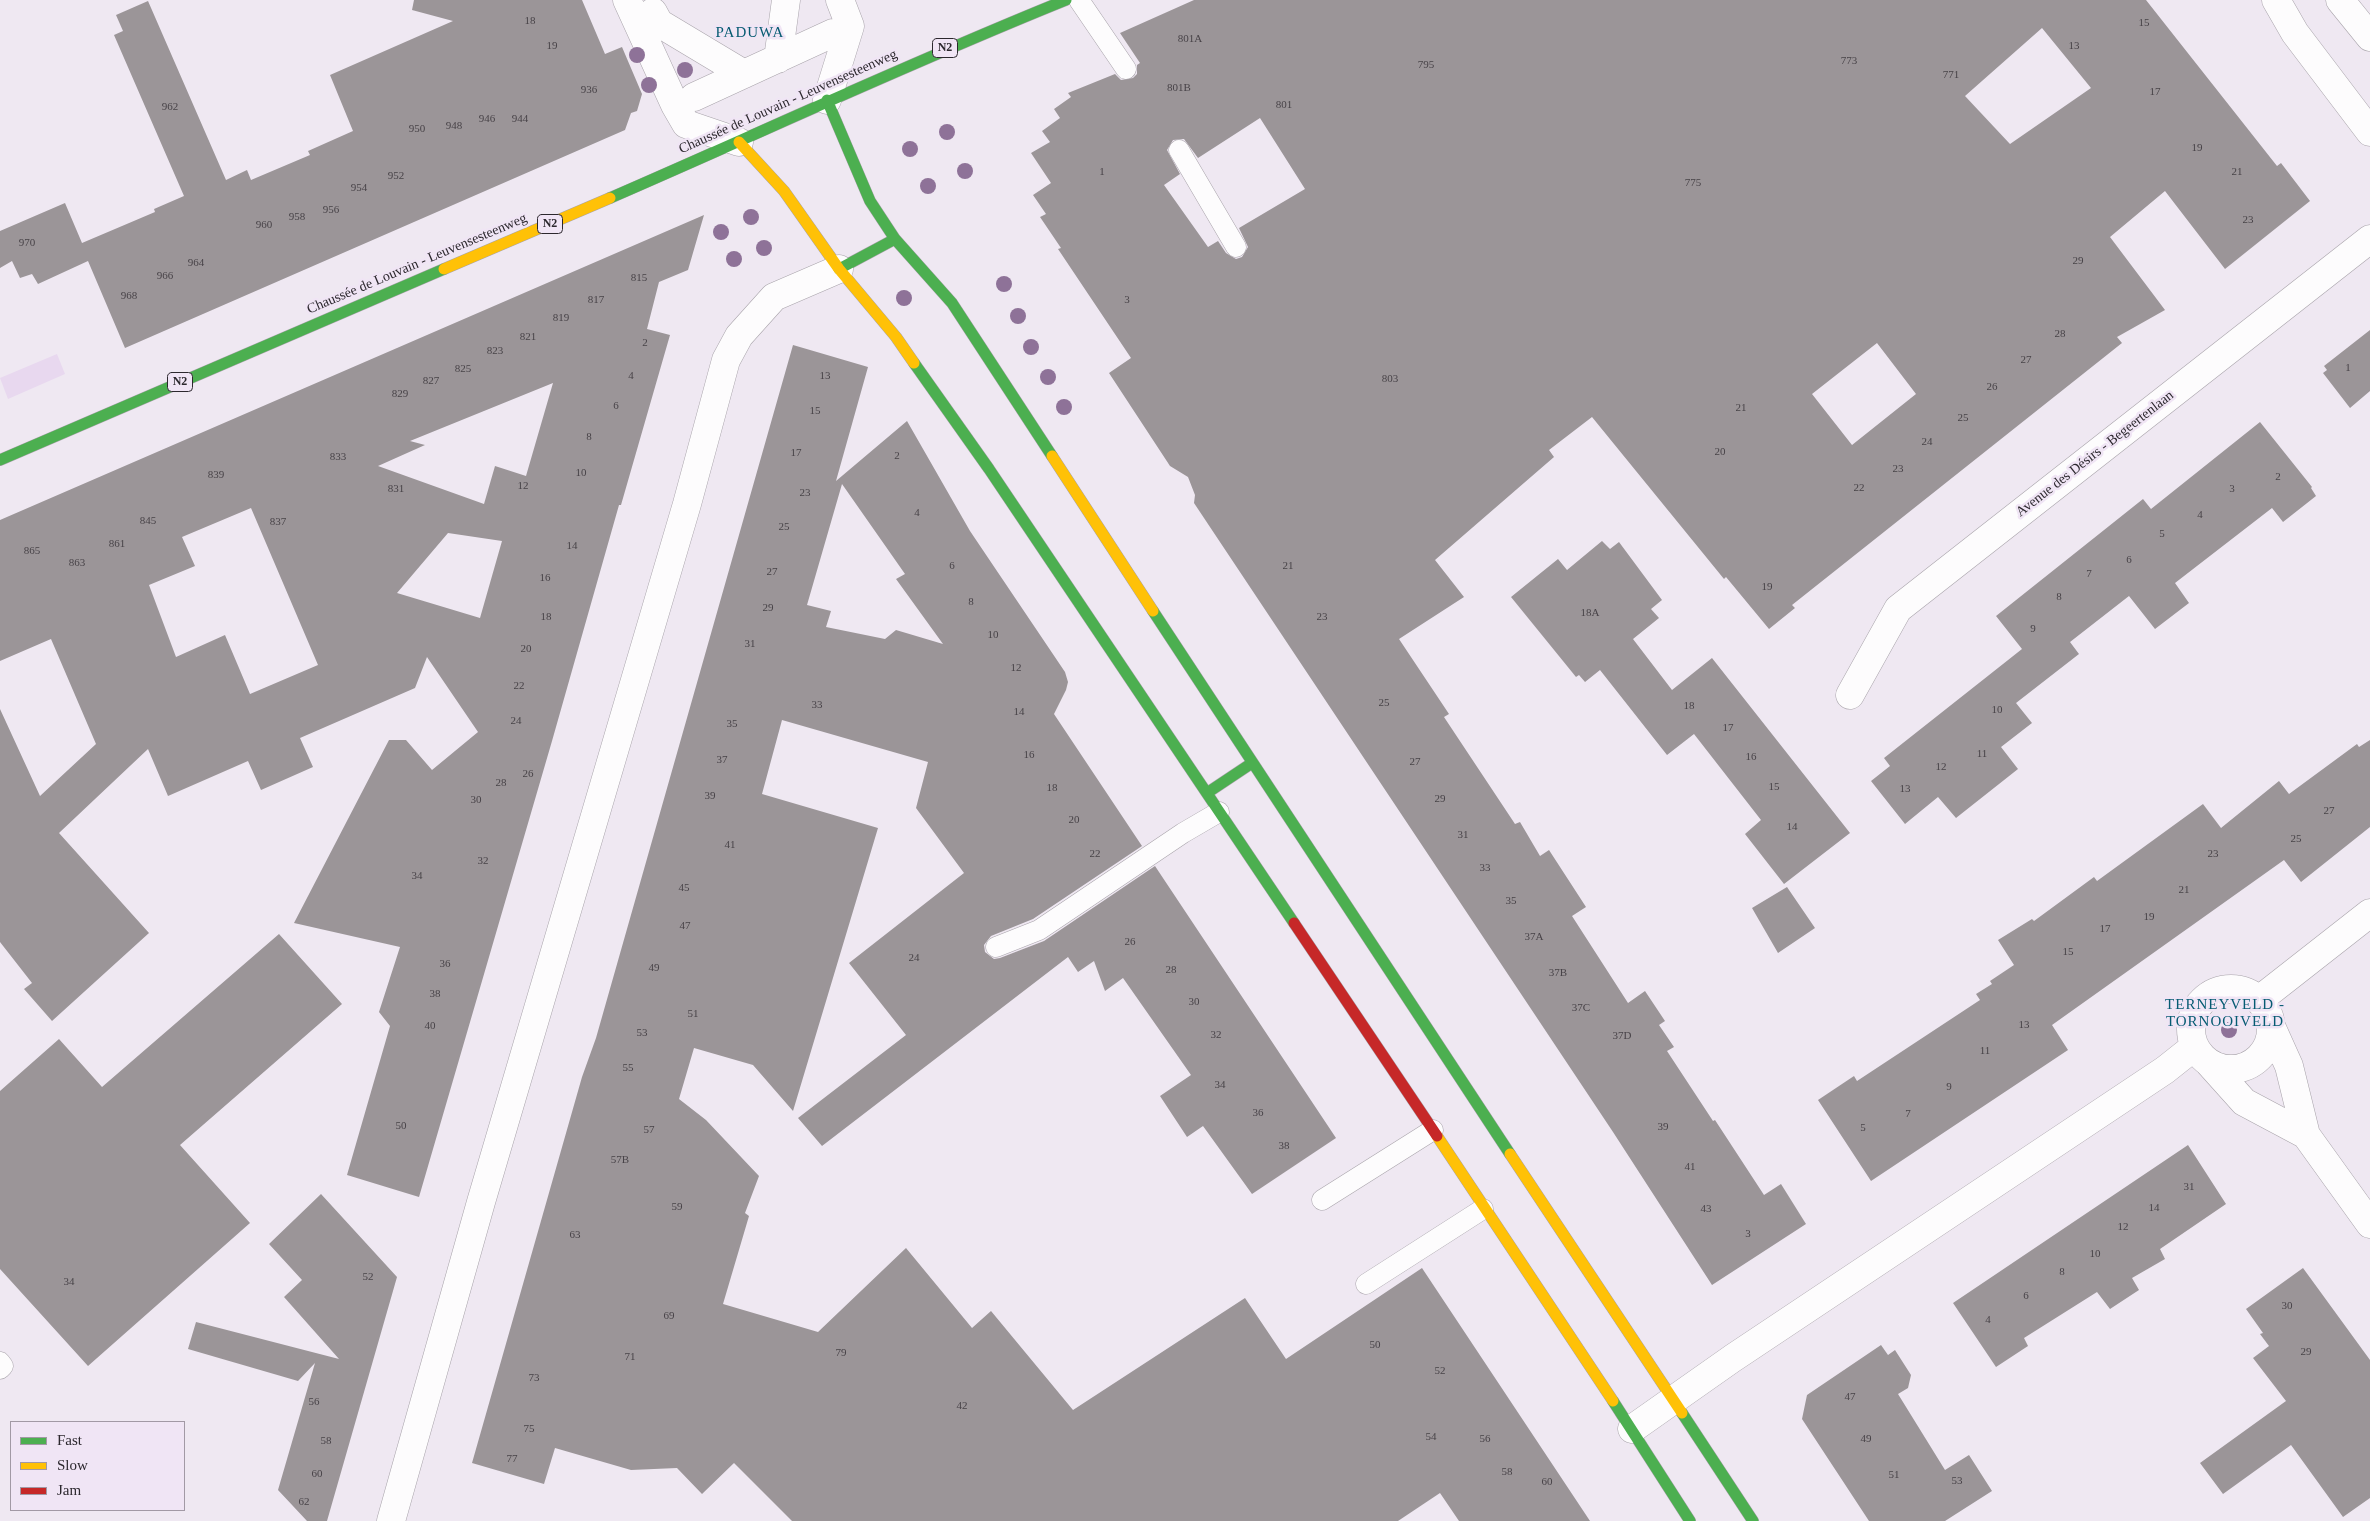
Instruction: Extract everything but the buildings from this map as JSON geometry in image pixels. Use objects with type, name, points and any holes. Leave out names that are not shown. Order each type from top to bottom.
[{"type":"street","points":[[627,0],[675,106],[686,124],[739,142],[784,190],[839,269],[896,337],[989,469],[1433,1130],[1483,1209],[1632,1429],[1690,1521]]},
{"type":"street","points":[[778,59],[786,0]]},
{"type":"street","points":[[840,0],[850,26],[826,100],[870,200],[895,239],[952,303],[1252,763],[1673,1402],[1754,1521]]},
{"type":"street","name":"Chaussée de Louvain - Leuvensesteenweg","points":[[0,460],[739,142],[826,100],[956,43],[1066,0]]},
{"type":"street","points":[[2276,0],[2294,33],[2370,132]]},
{"type":"street","points":[[2340,0],[2370,36]]},
{"type":"street","points":[[653,12],[659,23],[744,74]]},
{"type":"street","points":[[694,97],[833,33]]},
{"type":"street","points":[[391,1521],[480,1202],[687,504],[726,360],[739,336],[774,298],[839,269],[895,239]]},
{"type":"street","name":"Avenue des Désirs - Begeertenlaan","points":[[1850,695],[1898,609],[2370,239]]},
{"type":"street","points":[[1207,793],[1252,763]]},
{"type":"street","points":[[2259,1000],[2370,913]]},
{"type":"street","points":[[2306,1135],[2244,1102],[2202,1055],[2191,1035],[2191,1022],[2195,1011],[2202,1001],[2212,994],[2224,990],[2249,994],[2259,1000],[2267,1012],[2271,1026],[2290,1066],[2306,1135],[2370,1224]]},
{"type":"street","points":[[2202,1055],[2220,1068],[2232,1070],[2243,1068],[2254,1062],[2264,1053],[2270,1040],[2271,1026]]},
{"type":"street","points":[[1632,1429],[1733,1358],[2157,1076],[2202,1055]]},
{"type":"lane","points":[[1079,0],[1126,69]]},
{"type":"lane","points":[[1179,150],[1236,246]]},
{"type":"lane","points":[[996,947],[1039,930],[1184,833],[1219,812]]},
{"type":"lane","points":[[1322,1200],[1433,1130]]},
{"type":"lane","points":[[1366,1284],[1483,1209]]},
{"type":"lane","points":[[0,1362],[3,1366],[0,1369]]},
{"type":"shaded area","points":[[57,354],[65,374],[8,399],[0,378]]},
{"type":"traffic: fast","points":[[610,198],[894,72],[1066,0]]},
{"type":"traffic: fast","points":[[827,100],[870,201],[895,239],[952,303],[1052,456]]},
{"type":"traffic: fast","points":[[839,269],[895,239]]},
{"type":"traffic: fast","points":[[0,460],[444,269]]},
{"type":"traffic: fast","points":[[914,363],[989,469],[1294,923]]},
{"type":"traffic: fast","points":[[1153,611],[1510,1154]]},
{"type":"traffic: fast","points":[[1207,793],[1252,763]]},
{"type":"traffic: fast","points":[[1613,1401],[1690,1521]]},
{"type":"traffic: fast","points":[[1682,1413],[1753,1521]]},
{"type":"traffic: slow","points":[[739,142],[784,191],[839,269],[896,337],[914,363]]},
{"type":"traffic: slow","points":[[444,269],[610,198]]},
{"type":"traffic: slow","points":[[1052,456],[1153,611]]},
{"type":"traffic: slow","points":[[1437,1136],[1613,1401]]},
{"type":"traffic: slow","points":[[1510,1154],[1682,1413]]},
{"type":"traffic: jam","points":[[1294,923],[1437,1136]]},
{"type":"district","name":"PADUWA","points":[[750,33]]},
{"type":"district","name":"TERNEYVELD - TORNOOIVELD","points":[[2225,1014]]}]
